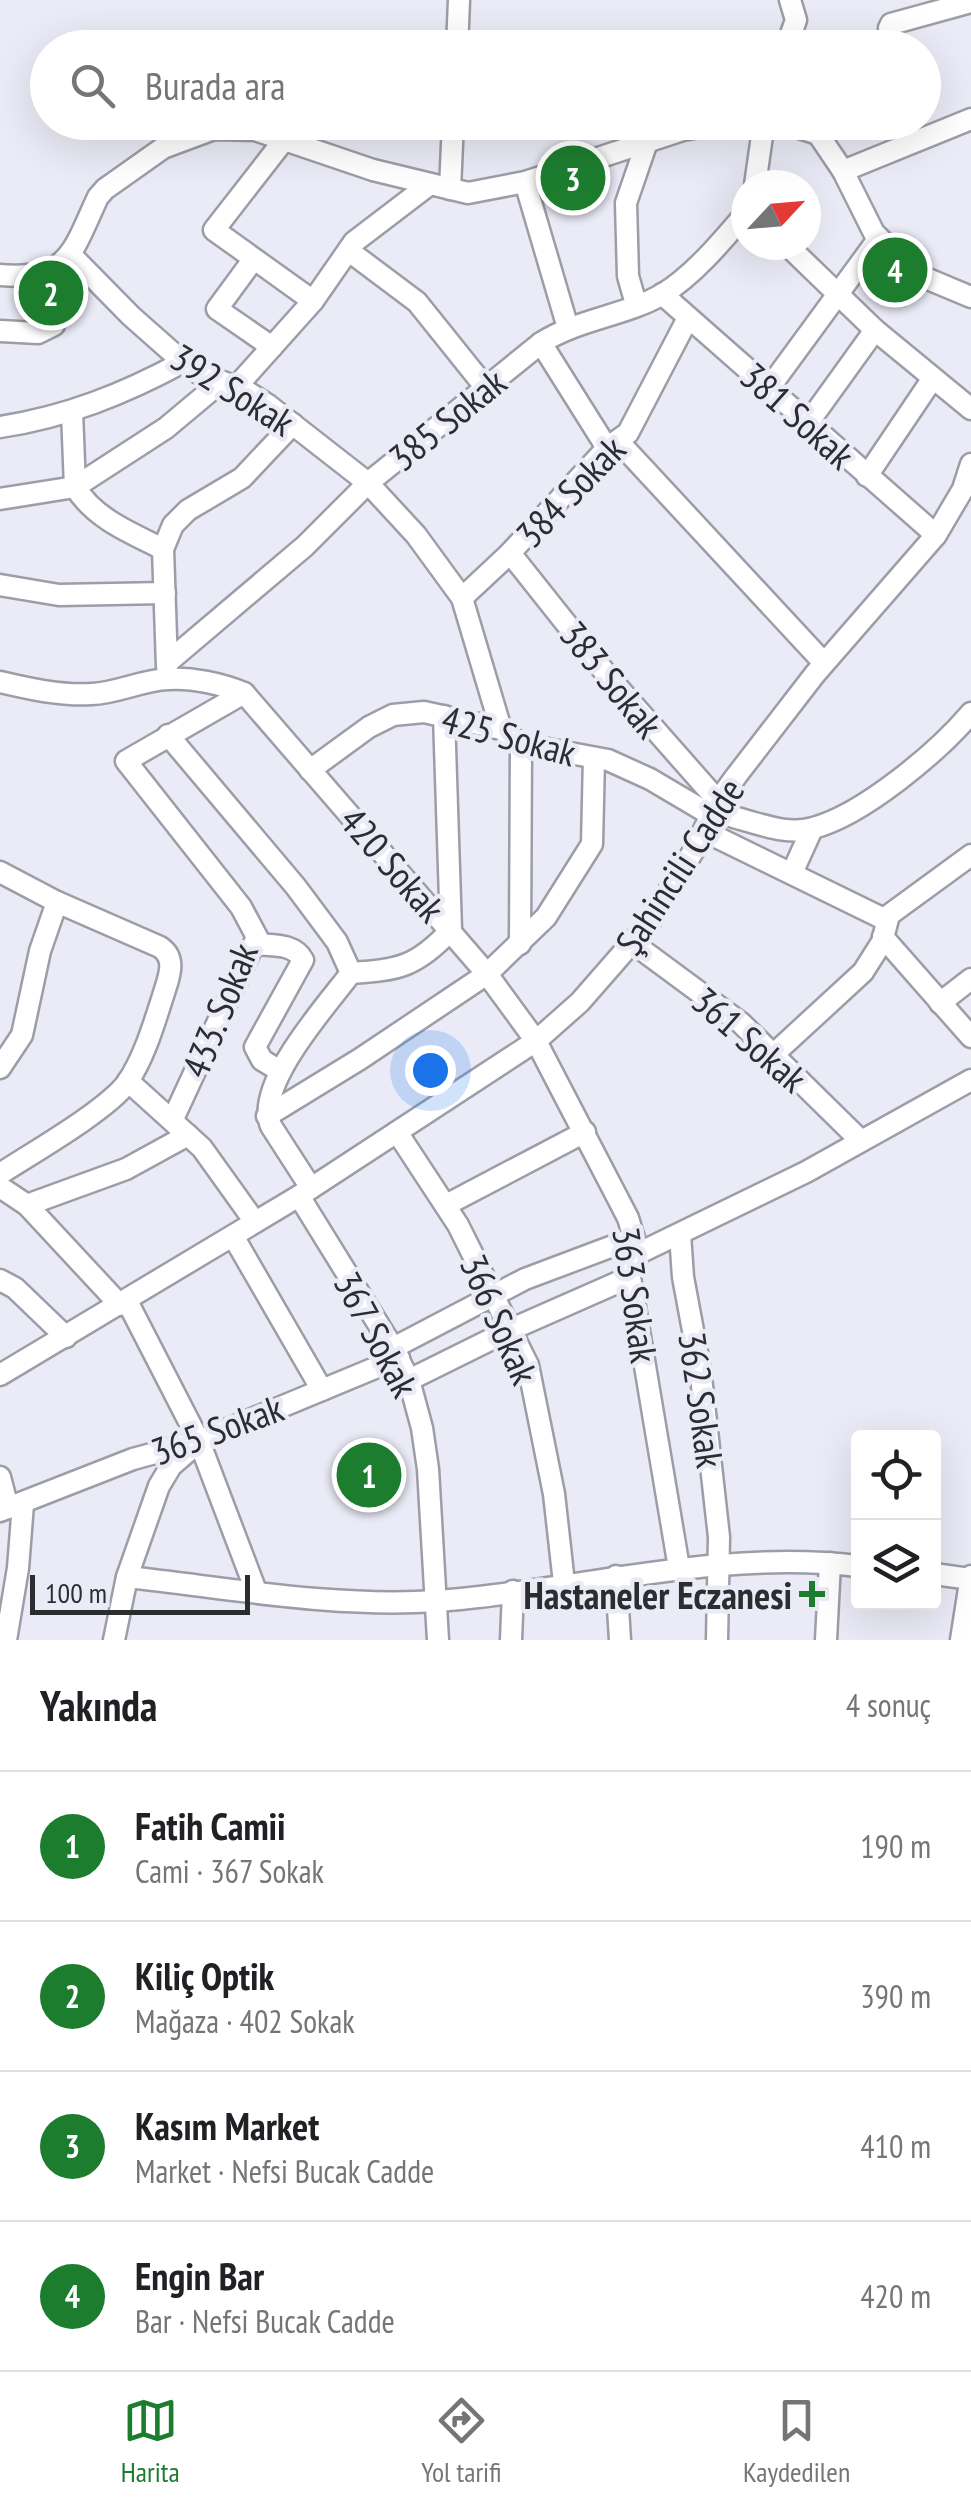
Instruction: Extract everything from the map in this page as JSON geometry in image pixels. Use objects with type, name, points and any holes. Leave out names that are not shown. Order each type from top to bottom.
[{"type":"street","points":[[458,30],[459,0]]},
{"type":"street","points":[[790,0],[796,20],[792,30]]},
{"type":"street","points":[[888,30],[891,24],[971,2]]},
{"type":"street","points":[[941,126],[971,119]]},
{"type":"street","points":[[0,332],[38,332],[54,325],[68,284],[69,258],[98,197],[118,178],[164,148],[185,140]]},
{"type":"street","points":[[313,300],[214,230],[284,140],[373,170],[468,192],[525,182],[653,140]]},
{"type":"street","points":[[0,499],[76,487],[228,385],[272,347],[362,234],[440,186],[450,140]]},
{"type":"street","points":[[758,170],[762,140]]},
{"type":"street","points":[[822,140],[879,238],[916,274],[971,296]]},
{"type":"street","points":[[843,171],[901,140]]},
{"type":"street","points":[[636,304],[628,276],[626,203],[647,142]]},
{"type":"street","points":[[525,182],[568,328]]},
{"type":"street","name":"385 Sokak","points":[[167,670],[305,546],[368,482],[541,343],[568,328],[662,294],[731,228]]},
{"type":"street","points":[[770,388],[879,238]]},
{"type":"street","points":[[349,250],[417,302],[486,388]]},
{"type":"street","points":[[0,275],[32,274],[59,266],[69,258]]},
{"type":"street","name":"392 Sokak","points":[[69,258],[183,362],[293,424],[368,482],[416,535],[462,598],[501,729]]},
{"type":"street","points":[[253,260],[216,309],[272,347]]},
{"type":"street","points":[[802,260],[875,330],[971,409]]},
{"type":"street","name":"381 Sokak","points":[[662,294],[936,535]]},
{"type":"street","name":"384 Sokak","points":[[462,598],[612,445],[628,434],[688,318]]},
{"type":"street","points":[[808,423],[875,330]]},
{"type":"street","points":[[541,343],[612,445],[824,663]]},
{"type":"street","points":[[0,428],[72,412],[134,389],[183,362]]},
{"type":"street","points":[[867,476],[933,378]]},
{"type":"street","points":[[72,412],[76,487],[88,506],[163,548]]},
{"type":"street","points":[[167,670],[163,548],[173,525],[242,478],[293,424]]},
{"type":"street","name":"Şahincili Cadde","points":[[0,1375],[305,1192],[536,1041],[580,1002],[634,944],[714,810],[824,663],[936,535],[967,492],[971,464]]},
{"type":"street","name":"383 Sokak","points":[[510,553],[714,810]]},
{"type":"street","points":[[0,584],[59,595],[165,593]]},
{"type":"street","points":[[0,682],[90,694],[116,692],[167,670],[244,693]]},
{"type":"street","points":[[244,693],[168,735],[296,887],[337,942],[351,973]]},
{"type":"street","name":"420 Sokak","points":[[244,693],[451,930],[536,1041]]},
{"type":"street","name":"425 Sokak","points":[[310,770],[359,732],[393,715],[424,712],[501,729],[521,744],[608,760],[714,810]]},
{"type":"street","points":[[351,973],[391,971],[405,966],[451,930],[444,716]]},
{"type":"street","points":[[714,810],[785,830],[812,829],[881,794],[965,720],[971,748]]},
{"type":"street","name":"433. Sokak","points":[[168,735],[126,761],[241,907],[254,929],[255,944],[181,1127]]},
{"type":"street","points":[[520,944],[521,744]]},
{"type":"street","points":[[267,1116],[487,974],[546,917],[592,844],[594,758]]},
{"type":"street","points":[[714,810],[792,873],[885,929],[940,1004],[971,1038]]},
{"type":"street","points":[[792,873],[812,829]]},
{"type":"street","points":[[775,1053],[847,989],[872,959],[894,910],[971,855]]},
{"type":"street","points":[[0,872],[160,947],[171,963],[154,1026],[128,1080],[112,1098],[0,1174]]},
{"type":"street","points":[[0,1068],[22,1036],[40,951],[58,902]]},
{"type":"street","points":[[255,944],[289,947],[304,960],[255,1047],[262,1060],[280,1072]]},
{"type":"street","name":"361 Sokak","points":[[634,944],[741,1023],[861,1141]]},
{"type":"street","points":[[267,1116],[268,1099],[280,1072],[351,973]]},
{"type":"street","points":[[940,1004],[971,979]]},
{"type":"street","name":"363 Sokak","points":[[536,1041],[621,1200],[680,1568]]},
{"type":"street","points":[[128,1080],[181,1127],[218,1169],[256,1222]]},
{"type":"street","points":[[409,1380],[512,1329],[632,1257],[861,1141],[971,1080]]},
{"type":"street","name":"367 Sokak","points":[[267,1116],[409,1380],[428,1469],[438,1640]]},
{"type":"street","points":[[27,1205],[126,1169],[181,1127]]},
{"type":"street","name":"366 Sokak","points":[[397,1132],[446,1205],[528,1366],[554,1494],[564,1583]]},
{"type":"street","points":[[446,1205],[585,1132]]},
{"type":"street","points":[[0,1187],[27,1205],[123,1304],[199,1441],[256,1590]]},
{"type":"street","name":"362 Sokak","points":[[680,1234],[712,1465],[719,1566],[717,1640]]},
{"type":"street","points":[[233,1236],[322,1390]]},
{"type":"street","name":"365 Sokak","points":[[16,1506],[134,1458],[199,1441],[322,1390],[396,1353],[524,1279],[632,1257]]},
{"type":"street","points":[[0,1280],[15,1288],[66,1336]]},
{"type":"street","points":[[114,1640],[127,1577],[166,1473],[199,1441]]},
{"type":"street","points":[[0,1478],[16,1506],[6,1640]]},
{"type":"street","points":[[826,1640],[830,1562]]},
{"type":"street","points":[[127,1577],[335,1600],[436,1601],[680,1568],[830,1562],[851,1565]]},
{"type":"street","points":[[941,1575],[971,1578],[961,1640]]},
{"type":"street","points":[[616,1576],[620,1640]]},
{"type":"street","points":[[511,1640],[514,1591]]},
{"type":"place","name":"Kasım Market","points":[[573,178]]},
{"type":"place","name":"Engin Bar","points":[[895,270]]},
{"type":"place","name":"Kiliç Optik","points":[[51,293]]},
{"type":"place","name":"Fatih Camii","points":[[369,1475]]},
{"type":"place","name":"Hastaneler Eczanesi","points":[[812,1594]]}]
